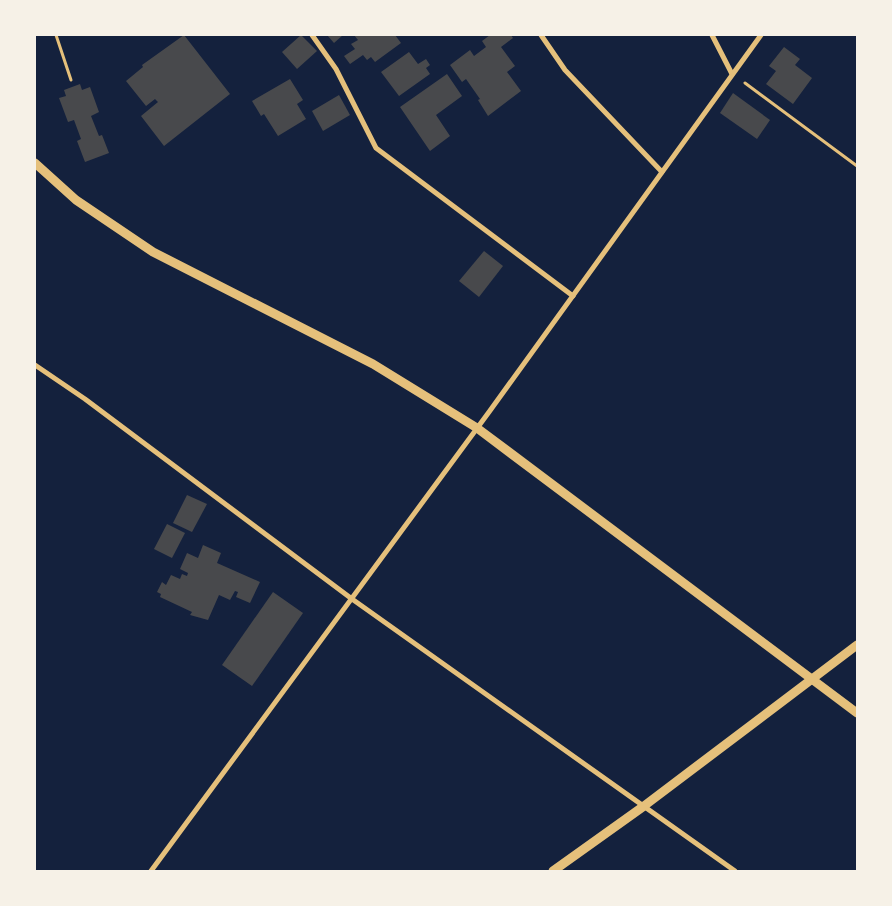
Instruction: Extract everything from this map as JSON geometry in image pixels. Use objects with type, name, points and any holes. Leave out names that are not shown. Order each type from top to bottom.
[{"type":"street","points":[[312,35],[336,69],[376,148],[573,296]]},
{"type":"street","points":[[541,35],[565,70],[662,172]]},
{"type":"street","points":[[712,35],[732,74]]},
{"type":"street","points":[[151,871],[477,428],[761,35]]},
{"type":"street","points":[[35,163],[76,200],[153,252],[373,364],[477,428],[857,713]]},
{"type":"street","points":[[35,365],[85,399],[352,599],[735,871]]},
{"type":"street","points":[[554,871],[644,806],[857,645]]},
{"type":"path","points":[[56,35],[71,80]]},
{"type":"path","points":[[732,74],[857,166]]},
{"type":"building","points":[[184,35],[230,94],[164,146],[141,116],[158,102],[155,99],[146,106],[126,81],[143,67],[142,65]]},
{"type":"building","points":[[301,35],[317,51],[297,69],[282,52]]},
{"type":"building","points":[[327,35],[343,35],[334,43]]},
{"type":"building","points":[[354,35],[395,35],[401,43],[375,62],[371,57],[367,60],[363,55],[350,64],[344,56],[355,49],[351,44],[358,40]]},
{"type":"building","points":[[490,35],[511,35],[513,38],[501,47],[515,66],[507,72],[521,91],[488,116],[478,100],[480,99],[466,79],[462,82],[450,65],[470,50],[474,56],[486,47],[482,41]]},
{"type":"building","points":[[784,47],[800,59],[795,65],[812,78],[793,104],[766,84],[776,71],[769,66]]},
{"type":"building","points":[[409,52],[418,64],[426,59],[430,65],[426,68],[430,74],[399,96],[381,72]]},
{"type":"building","points":[[447,74],[462,96],[436,115],[450,136],[430,151],[400,107]]},
{"type":"building","points":[[290,79],[303,100],[297,104],[306,119],[278,136],[264,114],[261,116],[252,101]]},
{"type":"building","points":[[80,84],[82,90],[90,87],[99,112],[91,116],[99,136],[102,135],[109,153],[85,162],[77,141],[81,139],[74,120],[68,122],[59,98],[66,96],[64,90]]},
{"type":"building","points":[[733,93],[770,120],[757,139],[720,113]]},
{"type":"building","points":[[339,95],[350,115],[323,131],[312,111]]},
{"type":"building","points":[[484,251],[503,266],[479,297],[459,281]]},
{"type":"building","points":[[187,495],[207,504],[192,532],[173,523]]},
{"type":"building","points":[[167,524],[185,533],[172,558],[154,549]]},
{"type":"building","points":[[203,545],[221,553],[217,563],[260,582],[250,603],[236,597],[238,592],[235,591],[230,600],[219,595],[208,620],[190,615],[192,612],[160,597],[161,594],[157,592],[162,582],[166,585],[171,575],[180,579],[182,574],[187,576],[188,573],[180,569],[187,553],[198,558]]},
{"type":"building","points":[[273,592],[303,613],[252,686],[222,665]]}]
